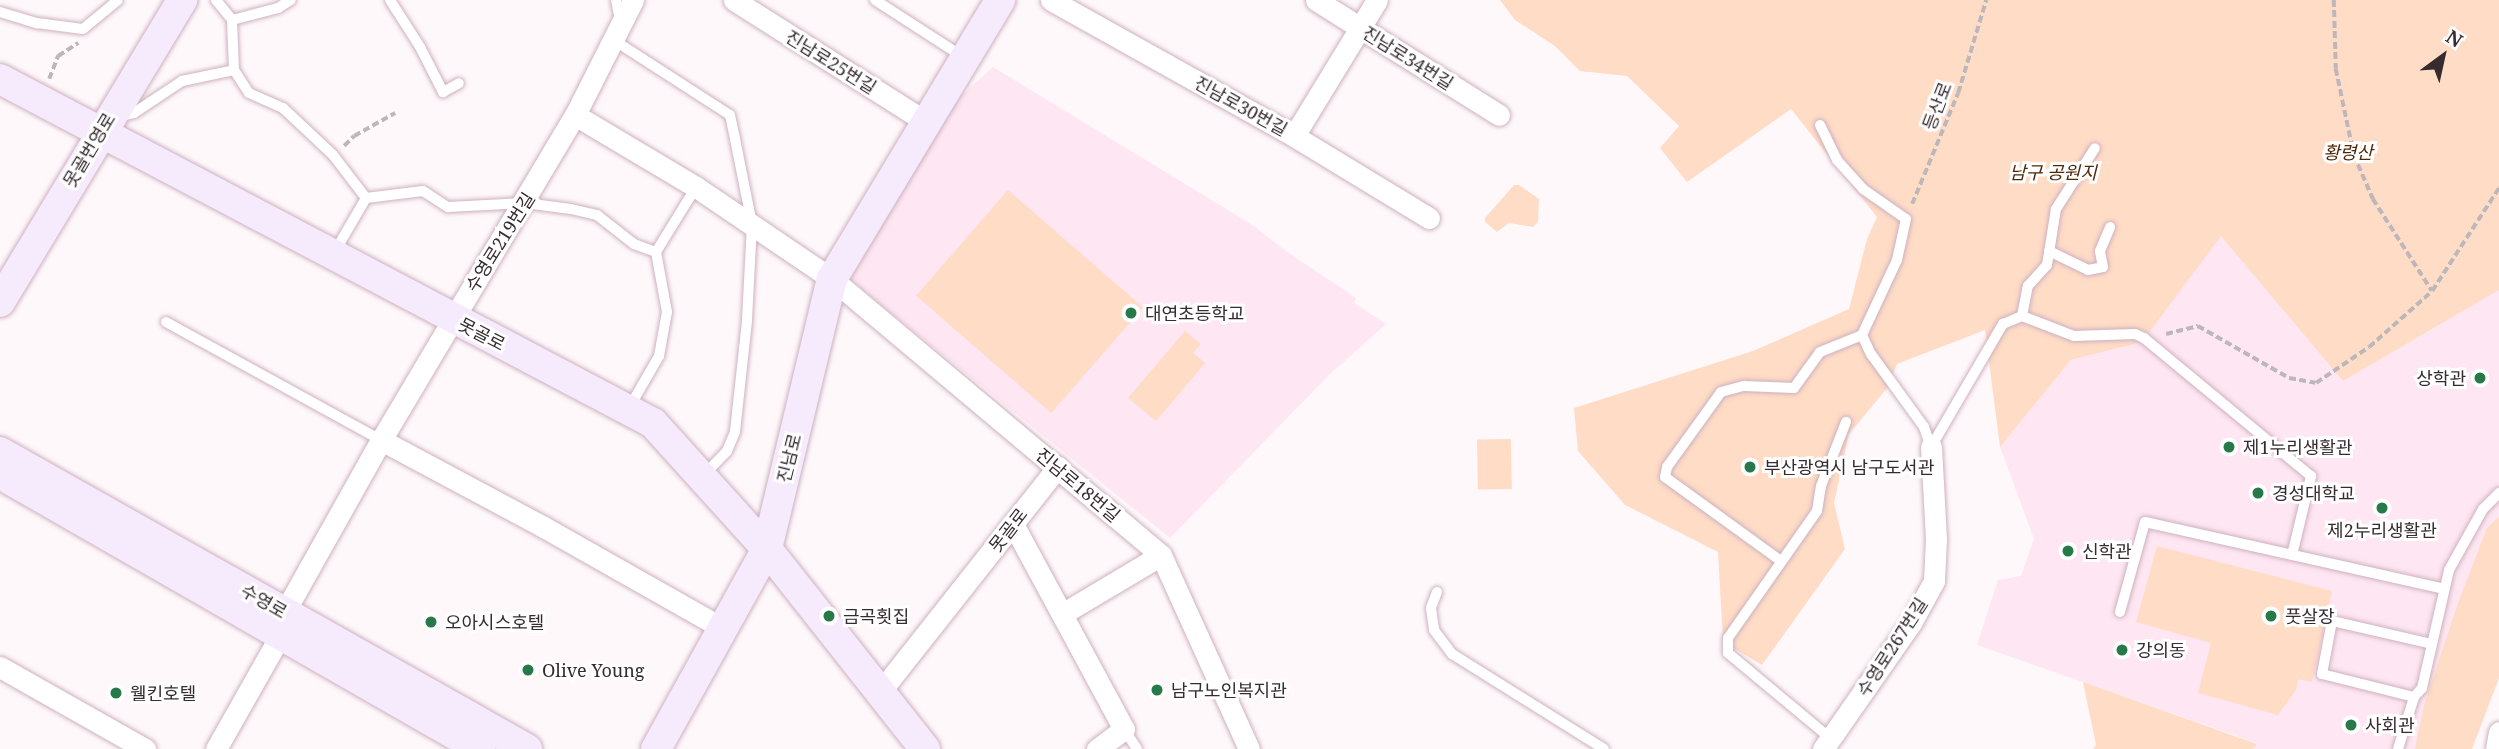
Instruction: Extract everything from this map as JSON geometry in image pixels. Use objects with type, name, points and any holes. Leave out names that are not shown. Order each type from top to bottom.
[{"type":"main road","name":"못골번영로","points":[[0,302],[104,125],[182,0]]},
{"type":"main road","name":"진남로","points":[[656,749],[767,549],[832,279],[1000,0]]},
{"type":"main road","name":"못골로","points":[[0,79],[41,100],[104,125],[332,255],[653,423],[767,549],[925,749]]},
{"type":"main road","name":"수영로","points":[[0,452],[481,749]]},
{"type":"main road","name":"수영로","points":[[0,474],[282,624],[527,749]]},
{"type":"street","name":"수영로219번길","points":[[216,749],[382,440],[525,203],[575,115],[633,0]]},
{"type":"street","name":"진남로25번길","points":[[734,0],[928,123]]},
{"type":"street","name":"진남로30번길","points":[[1051,0],[1294,136],[1429,218]]},
{"type":"street","name":"진남로34번길","points":[[1316,0],[1499,116]]},
{"type":"street","points":[[1294,136],[1377,0]]},
{"type":"street","points":[[575,115],[696,187],[832,279]]},
{"type":"street","name":"진남로18번길","points":[[832,279],[1161,555],[1249,749]]},
{"type":"street","points":[[382,440],[542,526],[722,628]]},
{"type":"street","name":"수영로267번길","points":[[1827,744],[1912,623],[1934,581],[1936,539],[1931,447]]},
{"type":"street","name":"못골로","points":[[880,692],[1058,467]]},
{"type":"street","points":[[1013,524],[1124,729],[1097,749]]},
{"type":"street","points":[[1062,614],[1161,555]]},
{"type":"street","points":[[0,667],[145,749]]},
{"type":"street","points":[[2496,749],[2499,732]]},
{"type":"lane","points":[[0,12],[37,23],[83,29],[118,0]]},
{"type":"lane","points":[[216,0],[232,20],[234,70],[249,93],[283,108],[333,155],[366,198]]},
{"type":"lane","points":[[232,20],[278,8],[292,0]]},
{"type":"lane","points":[[390,0],[420,47],[443,92],[459,83]]},
{"type":"lane","points":[[616,0],[616,31],[730,116],[752,223],[747,321],[736,432],[727,451],[702,477]]},
{"type":"lane","points":[[875,0],[966,59]]},
{"type":"lane","points":[[104,125],[134,113],[182,81],[234,70]]},
{"type":"lane","points":[[1781,561],[1665,477],[1667,467],[1721,392],[1744,386],[1794,388],[1819,352],[1862,335],[1897,260],[1906,219],[1863,189],[1837,160],[1820,124]]},
{"type":"lane","points":[[2022,316],[2028,286],[2047,265],[2056,209],[2095,148]]},
{"type":"lane","points":[[628,410],[659,356],[667,312],[656,252],[696,187]]},
{"type":"lane","points":[[366,198],[423,191],[448,207],[525,203],[597,215],[634,244],[656,252]]},
{"type":"lane","points":[[332,255],[366,198]]},
{"type":"lane","points":[[2049,251],[2088,270],[2103,267],[2099,251],[2110,227]]},
{"type":"lane","points":[[1931,447],[2003,324],[2022,316],[2074,336],[2135,334],[2144,338],[2311,476],[2292,555]]},
{"type":"lane","points":[[166,322],[382,440]]},
{"type":"lane","points":[[1862,335],[1871,354],[1924,427],[1931,447]]},
{"type":"lane","points":[[1827,744],[1728,653],[1728,638],[1817,511],[1821,486],[1846,422]]},
{"type":"lane","points":[[2398,749],[2414,697],[2423,688],[2449,570],[2483,509],[2499,493]]},
{"type":"lane","points":[[2120,612],[2145,522],[2444,589]]},
{"type":"lane","points":[[1437,592],[1431,608],[1434,630],[1452,654],[1604,749]]},
{"type":"lane","points":[[2414,697],[2322,674],[2332,621],[2432,644]]},
{"type":"lane","points":[[1124,729],[1137,749]]},
{"type":"path","name":"등산로","points":[[1906,219],[1958,93],[1986,0]]},
{"type":"path","points":[[2334,0],[2336,69],[2354,155],[2373,199],[2432,291]]},
{"type":"path","points":[[41,100],[58,56],[77,44],[83,29]]},
{"type":"path","points":[[333,155],[354,136],[395,113]]},
{"type":"path","points":[[2166,334],[2198,326],[2289,378],[2316,383],[2368,347],[2432,291],[2499,188]]},
{"type":"shaded area","name":"대연초등학교","points":[[993,67],[1254,226],[1356,298],[1354,303],[1386,324],[1330,374],[1170,538],[844,275],[950,106]]},
{"type":"shaded area","name":"경성대학교","points":[[2221,235],[2343,381],[2499,290],[2499,678],[2472,749],[2253,749],[2257,743],[1977,645],[1998,580],[2021,576],[2034,539],[2000,447],[2071,360],[2142,342]]},
{"type":"green space","name":"남구 공원지","points":[[1500,0],[2499,0],[2499,290],[2343,381],[2221,236],[2142,342],[2071,360],[2000,447],[1985,330],[1897,364],[1888,387],[1849,434],[1834,503],[1845,549],[1762,665],[1723,642],[1718,552],[1625,505],[1578,451],[1574,408],[1753,351],[1849,309],[1867,239],[1877,217],[1791,109],[1687,182],[1660,148],[1679,126],[1627,76],[1580,71],[1555,46],[1515,20]]},
{"type":"green space","points":[[1514,185],[1519,185],[1539,199],[1538,222],[1533,227],[1509,223],[1497,232],[1485,222],[1485,218]]},
{"type":"green space","points":[[1008,190],[1143,307],[1051,413],[916,296]]},
{"type":"green space","points":[[1185,331],[1201,344],[1193,353],[1205,363],[1156,421],[1128,398]]},
{"type":"green space","points":[[1511,439],[1512,489],[1478,490],[1477,440]]},
{"type":"green space","points":[[2499,517],[2499,678],[2472,749],[2415,749],[2424,705],[2458,603],[2487,528]]},
{"type":"green space","name":"풋살장","points":[[2157,546],[2332,591],[2312,682],[2298,679],[2296,690],[2278,715],[2198,693],[2211,643],[2136,622]]},
{"type":"green space","points":[[2083,682],[2257,744],[2253,749],[2093,749],[2096,745]]},
{"type":"place","name":"대연초등학교","points":[[1131,313]]},
{"type":"place","name":"상학관","points":[[2480,378]]},
{"type":"place","name":"제1누리생활관","points":[[2229,447]]},
{"type":"place","name":"부산광역시 남구도서관","points":[[1750,467]]},
{"type":"place","name":"경성대학교","points":[[2258,493]]},
{"type":"place","name":"제2누리생활관","points":[[2382,508]]},
{"type":"place","name":"신학관","points":[[2068,551]]},
{"type":"place","name":"금곡횟집","points":[[829,616]]},
{"type":"place","name":"풋살장","points":[[2271,616]]},
{"type":"place","name":"오아시스호텔","points":[[431,622]]},
{"type":"place","name":"강의동","points":[[2122,650]]},
{"type":"place","name":"Olive Young","points":[[528,670]]},
{"type":"place","name":"남구노인복지관","points":[[1157,690]]},
{"type":"place","name":"웰킨호텔","points":[[116,693]]},
{"type":"place","name":"사회관","points":[[2351,725]]},
{"type":"park label","name":"황령산","points":[[2348,152]]}]
